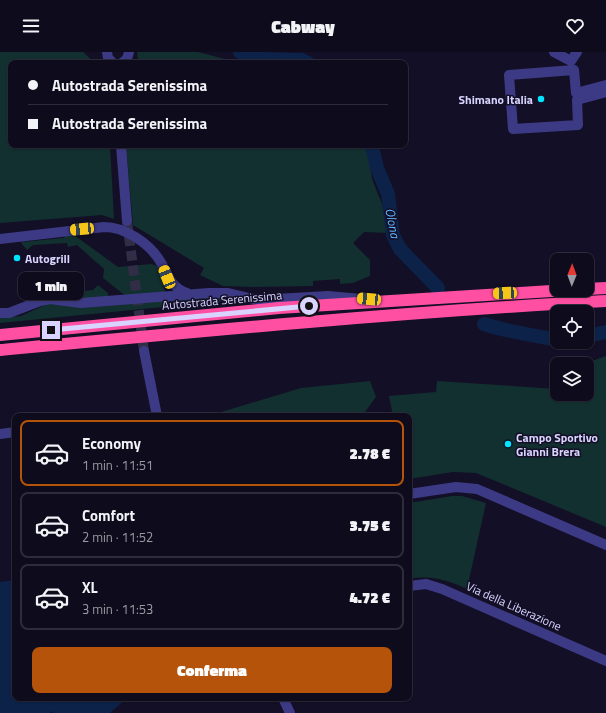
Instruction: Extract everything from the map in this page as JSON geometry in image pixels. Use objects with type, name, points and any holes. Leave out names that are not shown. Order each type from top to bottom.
[{"type":"highway","points":[[594,289],[606,288]]},
{"type":"highway","name":"Autostrada Serenissima","points":[[0,335],[383,300],[550,291]]},
{"type":"highway","points":[[0,350],[280,323],[491,307],[606,301]]},
{"type":"street","points":[[554,52],[571,61],[577,52]]},
{"type":"street","points":[[606,85],[576,93],[574,70],[510,75],[513,129],[578,125],[577,100],[606,92]]},
{"type":"street","points":[[121,148],[127,221]]},
{"type":"street","points":[[0,239],[104,227],[121,229],[136,238],[152,252],[160,262],[167,277],[174,286],[187,293]]},
{"type":"street","points":[[0,313],[9,313],[40,301],[50,299],[81,303],[187,293],[227,293],[258,300],[328,296],[383,300]]},
{"type":"street","points":[[144,351],[156,413]]},
{"type":"street","points":[[0,434],[12,432]]},
{"type":"street","points":[[412,494],[456,487],[477,490],[606,545]]},
{"type":"street","name":"Via della Liberazione","points":[[412,586],[426,584],[442,589],[606,661]]},
{"type":"street","points":[[285,701],[290,713]]},
{"type":"green space","points":[[0,52],[83,52],[92,60],[8,60],[8,148],[110,148],[114,219],[102,215],[0,223]]},
{"type":"green space","points":[[137,52],[198,52],[229,60],[138,60]]},
{"type":"green space","points":[[126,148],[367,148],[372,179],[382,204],[388,233],[364,232],[353,243],[370,260],[370,276],[353,283],[340,284],[340,279],[313,281],[313,286],[253,287],[223,286],[200,275],[204,268],[133,225]]},
{"type":"green space","points":[[67,235],[74,235],[118,267],[151,264],[157,266],[160,271],[165,292],[125,295],[103,278],[104,269],[77,245],[68,247],[67,243],[33,245],[27,250],[21,243],[63,238]]},
{"type":"green space","points":[[98,285],[108,293],[108,296],[78,300],[57,295],[51,291],[55,288],[62,287],[58,291],[61,294],[93,290]]},
{"type":"green space","points":[[224,298],[224,301],[0,323],[0,318],[21,316],[47,304]]},
{"type":"green space","name":"Campo Sportivo Gianni Brera","points":[[606,356],[606,527],[476,473],[453,472],[412,479],[412,413],[392,413],[389,396],[436,392],[437,381],[550,389],[550,401],[594,401],[594,360]]},
{"type":"green space","points":[[370,381],[376,397],[364,413],[218,413],[301,388]]},
{"type":"green space","points":[[452,496],[462,496],[486,503],[467,589],[439,579],[412,579],[412,503]]},
{"type":"water","points":[[12,580],[12,701],[124,701],[110,713],[53,713],[51,711],[50,713],[0,713],[0,582]]},
{"type":"waterway","name":"Olona","points":[[240,52],[266,59],[302,60]]},
{"type":"waterway","name":"Olona","points":[[373,148],[377,168],[388,194],[393,235],[400,249],[438,288]]},
{"type":"waterway","name":"Olona","points":[[484,324],[550,339]]},
{"type":"waterway","name":"Olona","points":[[594,335],[606,332]]},
{"type":"tunnel","points":[[127,221],[144,351]]},
{"type":"place","name":"Shimano Italia","points":[[541,99]]},
{"type":"place","name":"Autogrill","points":[[17,258]]},
{"type":"place","name":"Campo Sportivo Gianni Brera","points":[[508,444]]},
{"type":"route","points":[[51,330],[309,306]]}]
